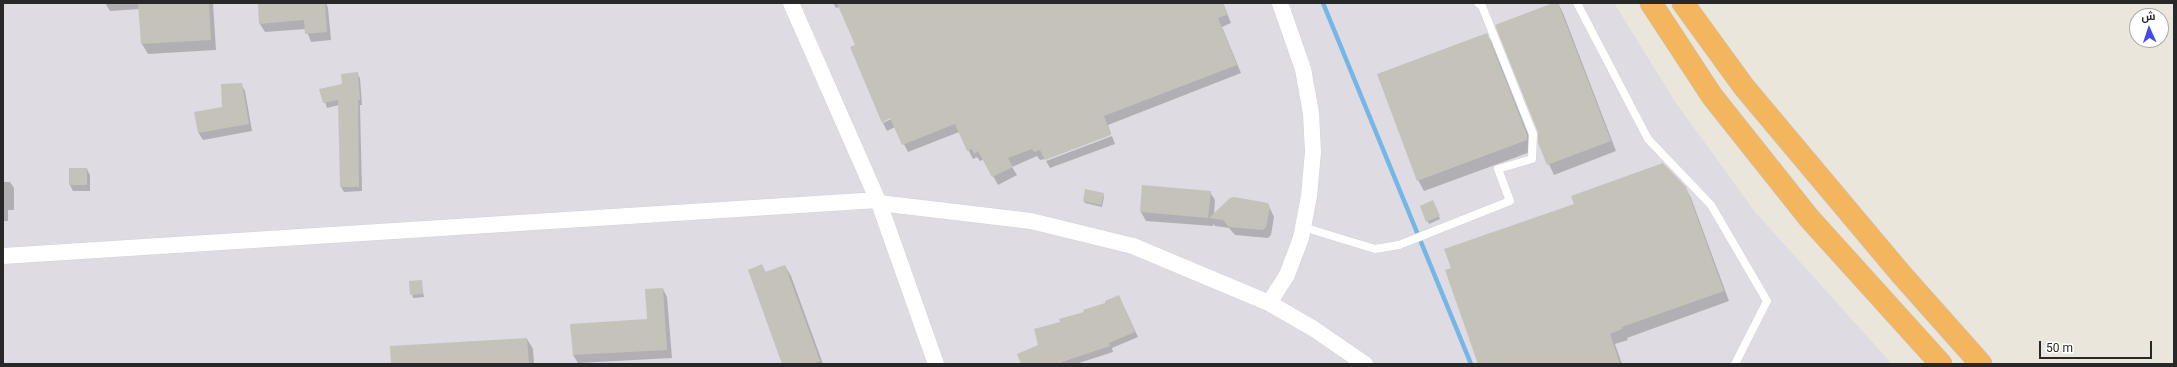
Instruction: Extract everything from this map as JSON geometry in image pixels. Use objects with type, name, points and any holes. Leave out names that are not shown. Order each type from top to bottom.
[{"type":"highway","points":[[1651,3],[1712,96],[1804,212],[1941,364]]},
{"type":"highway","points":[[1683,3],[1744,87],[1901,274],[1981,364]]},
{"type":"street","points":[[792,3],[879,201],[936,364]]},
{"type":"street","points":[[1269,303],[1287,275],[1303,227],[1309,196],[1313,152],[1312,113],[1303,69],[1280,3]]},
{"type":"street","points":[[3,256],[879,201],[1031,221],[1133,246],[1269,303],[1314,329],[1365,364]]},
{"type":"lane","points":[[1303,227],[1375,249],[1399,245],[1510,201],[1498,169],[1532,159],[1533,134],[1482,6],[1478,3]]},
{"type":"lane","points":[[1577,3],[1648,139],[1711,204],[1767,301],[1734,364]]},
{"type":"shaded area","points":[[3,3],[1614,3],[1676,103],[1755,212],[1892,364],[3,364]]},
{"type":"building","points":[[138,3],[209,3],[211,40],[141,44]]},
{"type":"building","points":[[325,3],[327,32],[305,34],[304,20],[259,24],[258,4]]},
{"type":"building","points":[[837,3],[1223,3],[1227,15],[1218,18],[1237,65],[1104,116],[1111,135],[1045,160],[1040,150],[1034,152],[1032,149],[1008,158],[1013,167],[992,177],[978,151],[974,154],[972,149],[967,151],[955,124],[902,145],[890,118],[882,123],[850,47],[855,45]]},
{"type":"building","points":[[1553,3],[1558,3],[1611,141],[1547,165],[1538,143],[1538,132],[1495,25]]},
{"type":"building","points":[[1487,33],[1527,135],[1527,140],[1417,181],[1377,74]]},
{"type":"building","points":[[358,72],[360,100],[358,100],[359,187],[340,187],[338,100],[323,103],[319,89],[342,84],[341,74]]},
{"type":"building","points":[[242,83],[249,124],[198,133],[194,112],[222,107],[221,84]]},
{"type":"building","points":[[1663,163],[1686,187],[1724,291],[1622,327],[1622,329],[1610,334],[1620,364],[1478,364],[1445,270],[1451,268],[1444,249],[1574,204],[1571,196]]},
{"type":"building","points":[[69,168],[87,168],[87,185],[69,185]]},
{"type":"building","points":[[1142,185],[1211,191],[1208,218],[1140,212]]},
{"type":"building","points":[[1085,189],[1104,193],[1101,205],[1083,201]]},
{"type":"building","points":[[1234,197],[1268,203],[1270,208],[1266,227],[1263,230],[1229,227],[1223,220],[1209,218],[1230,198]]},
{"type":"building","points":[[1433,200],[1440,216],[1426,222],[1420,206]]},
{"type":"building","points":[[762,264],[765,272],[785,265],[820,361],[812,364],[782,364],[748,270]]},
{"type":"building","points":[[422,280],[423,294],[410,295],[409,281]]},
{"type":"building","points":[[663,288],[667,350],[573,355],[570,324],[647,319],[645,289]]},
{"type":"building","points":[[1119,295],[1135,332],[1109,343],[1110,346],[1062,362],[1062,364],[1021,364],[1017,354],[1038,345],[1034,329],[1060,322],[1059,319],[1084,312],[1083,310],[1105,303],[1105,301]]},
{"type":"building","points":[[527,338],[529,364],[391,364],[390,346]]},
{"type":"waterway","points":[[1323,3],[1471,364]]}]
